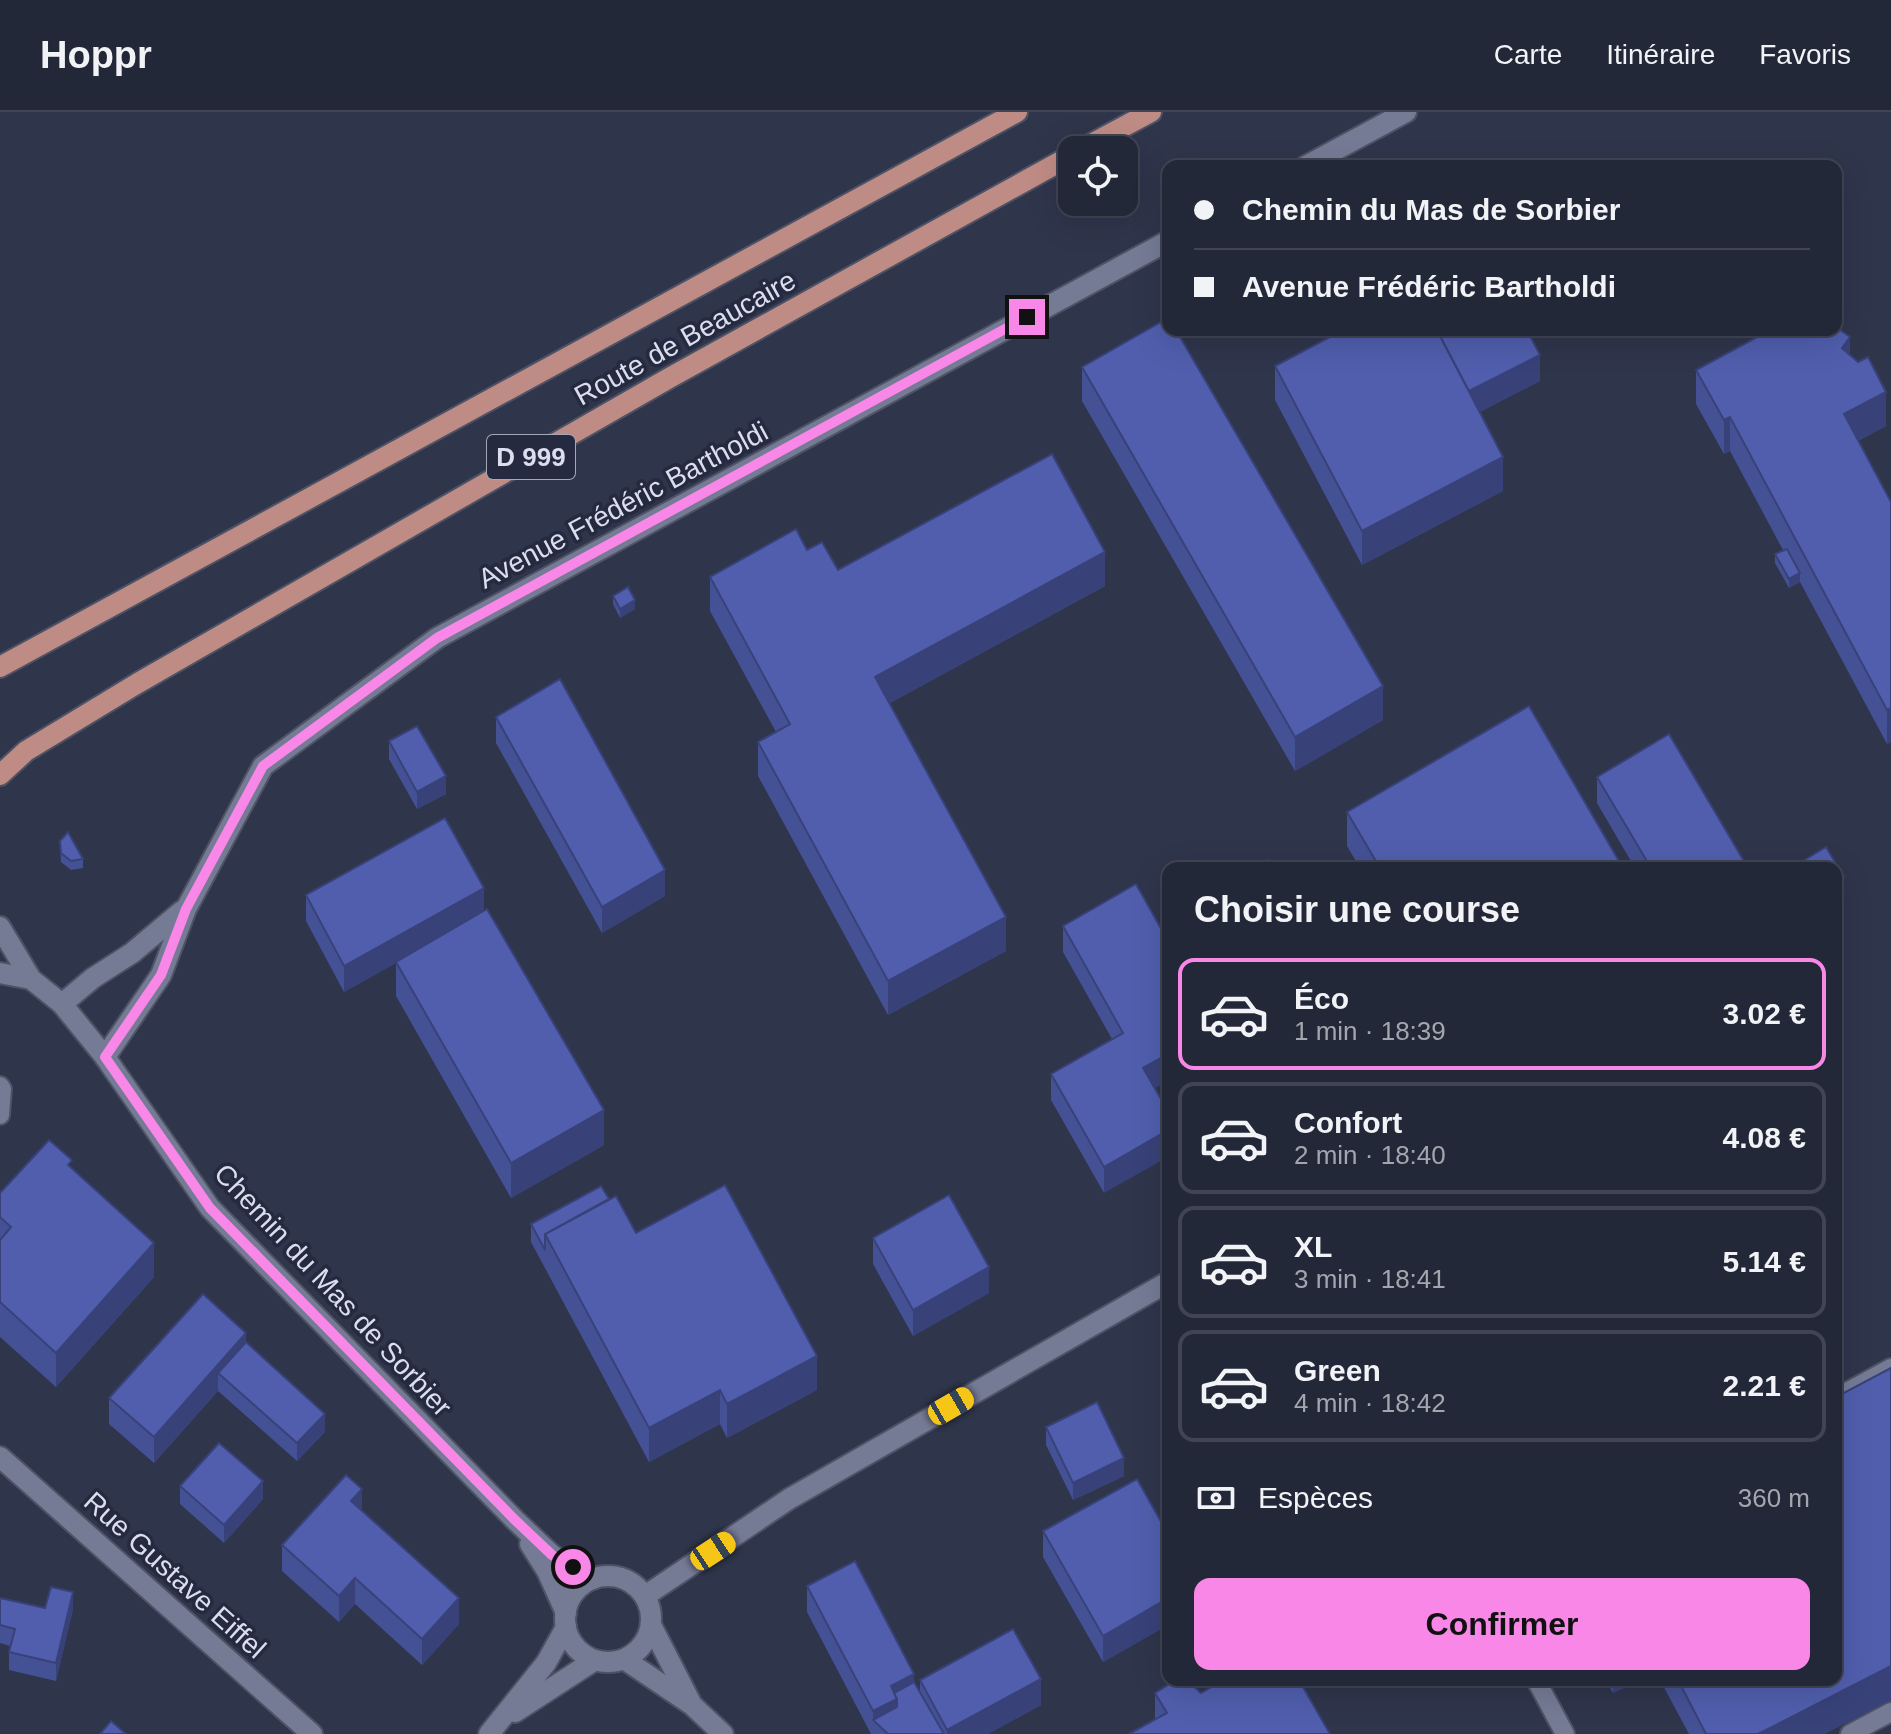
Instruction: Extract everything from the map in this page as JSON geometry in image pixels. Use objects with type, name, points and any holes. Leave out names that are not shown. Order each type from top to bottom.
[{"type":"main road","name":"Route de Beaucaire","points":[[0,667],[1017,112]]},
{"type":"main road","points":[[1106,136],[1151,112]]},
{"type":"main road","name":"Route de Beaucaire","points":[[0,775],[26,751],[138,683],[671,377],[1058,163]]},
{"type":"street","points":[[1317,160],[1406,112]]},
{"type":"street","name":"Avenue Frédéric Bartholdi","points":[[105,1057],[161,975],[186,909],[263,766],[437,638],[1162,244]]},
{"type":"street","name":"Avenue Frédéric Bartholdi","points":[[62,1004],[186,909]]},
{"type":"street","name":"Chemin du Mas de Sorbier","points":[[0,927],[31,979],[62,1004],[105,1057],[210,1208],[515,1520],[552,1555],[593,1579]]},
{"type":"street","name":"Chemin du Mas de Sorbier","points":[[0,973],[31,979]]},
{"type":"street","points":[[645,1596],[789,1499],[1162,1285]]},
{"type":"street","name":"Rue Gustave Eiffel","points":[[0,1457],[312,1734]]},
{"type":"street","name":"Chemin du Mas de Sorbier","points":[[515,1520],[547,1571],[566,1620]]},
{"type":"street","points":[[494,1728],[546,1663],[566,1620],[571,1598],[580,1587],[593,1579],[607,1576],[622,1578],[636,1585],[651,1611],[646,1640],[637,1651],[624,1659],[609,1662],[595,1660],[581,1652],[572,1641],[566,1620]]},
{"type":"street","points":[[651,1625],[692,1705]]},
{"type":"street","points":[[624,1659],[692,1705],[723,1734]]},
{"type":"street","points":[[494,1728],[595,1660]]},
{"type":"lane","points":[[0,1086],[0,1115]]},
{"type":"lane","points":[[1842,1395],[1891,1368]]},
{"type":"lane","points":[[1539,1686],[1565,1734]]},
{"type":"lane","points":[[1850,1734],[1891,1712]]},
{"type":"building","points":[[1162,321],[1162,336],[1179,336],[1383,686],[1295,737],[1082,367]]},
{"type":"building","points":[[1842,331],[1850,337],[1842,348],[1858,362],[1868,357],[1886,392],[1844,414],[1891,502],[1891,708],[1887,710],[1730,417],[1724,420],[1696,370],[1759,336],[1842,336]]},
{"type":"building","points":[[1332,336],[1440,336],[1503,457],[1362,531],[1275,366]]},
{"type":"building","points":[[1440,336],[1530,336],[1540,355],[1469,391]]},
{"type":"building","points":[[1052,454],[1105,552],[875,677],[1006,917],[888,981],[758,742],[790,724],[710,577],[796,529],[807,550],[822,542],[838,570]]},
{"type":"building","points":[[1787,549],[1800,573],[1789,579],[1775,554]]},
{"type":"building","points":[[628,587],[635,600],[620,609],[613,596]]},
{"type":"building","points":[[560,679],[665,870],[602,907],[496,717]]},
{"type":"building","points":[[1529,706],[1620,862],[1376,862],[1347,812]]},
{"type":"building","points":[[417,726],[446,776],[417,792],[389,741]]},
{"type":"building","points":[[1669,734],[1744,862],[1647,862],[1597,777]]},
{"type":"building","points":[[445,818],[484,888],[344,966],[306,895]]},
{"type":"building","points":[[68,832],[83,859],[71,861],[61,853],[60,841]]},
{"type":"building","points":[[1826,847],[1835,862],[1801,862]]},
{"type":"building","points":[[1136,884],[1162,930],[1162,1057],[1143,1068],[1162,1101],[1162,1133],[1104,1167],[1051,1074],[1123,1033],[1063,926]]},
{"type":"building","points":[[487,909],[604,1110],[511,1163],[396,962]]},
{"type":"building","points":[[49,1140],[72,1160],[68,1165],[154,1243],[56,1353],[0,1302],[0,1240],[11,1227],[0,1217],[0,1193]]},
{"type":"building","points":[[725,1185],[817,1356],[727,1404],[720,1390],[649,1428],[545,1234],[616,1196],[636,1233]]},
{"type":"building","points":[[601,1186],[609,1199],[545,1234],[545,1250],[531,1224]]},
{"type":"building","points":[[949,1195],[989,1267],[913,1310],[873,1238]]},
{"type":"building","points":[[203,1294],[246,1333],[154,1437],[109,1398]]},
{"type":"building","points":[[246,1342],[325,1414],[297,1443],[218,1373]]},
{"type":"building","points":[[1891,1368],[1891,1666],[1758,1734],[1706,1734],[1681,1686],[1842,1686],[1842,1394]]},
{"type":"building","points":[[1097,1402],[1124,1458],[1073,1483],[1046,1427]]},
{"type":"building","points":[[219,1443],[263,1481],[224,1525],[180,1486]]},
{"type":"building","points":[[346,1475],[362,1489],[351,1501],[459,1598],[422,1639],[355,1578],[339,1596],[282,1545]]},
{"type":"building","points":[[1137,1479],[1162,1523],[1162,1602],[1103,1636],[1043,1531]]},
{"type":"building","points":[[855,1561],[914,1674],[891,1686],[897,1699],[873,1711],[807,1586]]},
{"type":"building","points":[[51,1587],[73,1592],[56,1663],[9,1652],[15,1629],[0,1625],[0,1598],[45,1608]]},
{"type":"building","points":[[1013,1629],[1041,1679],[947,1730],[920,1680]]},
{"type":"building","points":[[914,1682],[944,1734],[888,1734],[873,1720],[897,1707],[894,1693]]},
{"type":"building","points":[[1166,1686],[1193,1686],[1201,1693],[1213,1686],[1302,1686],[1330,1734],[1129,1734],[1167,1713],[1155,1693]]},
{"type":"building","points":[[111,1721],[126,1734],[100,1734]]},
{"type":"route","points":[[573,1567],[552,1555],[515,1520],[210,1208],[105,1057],[161,975],[186,909],[263,766],[437,638],[1027,317]]}]
